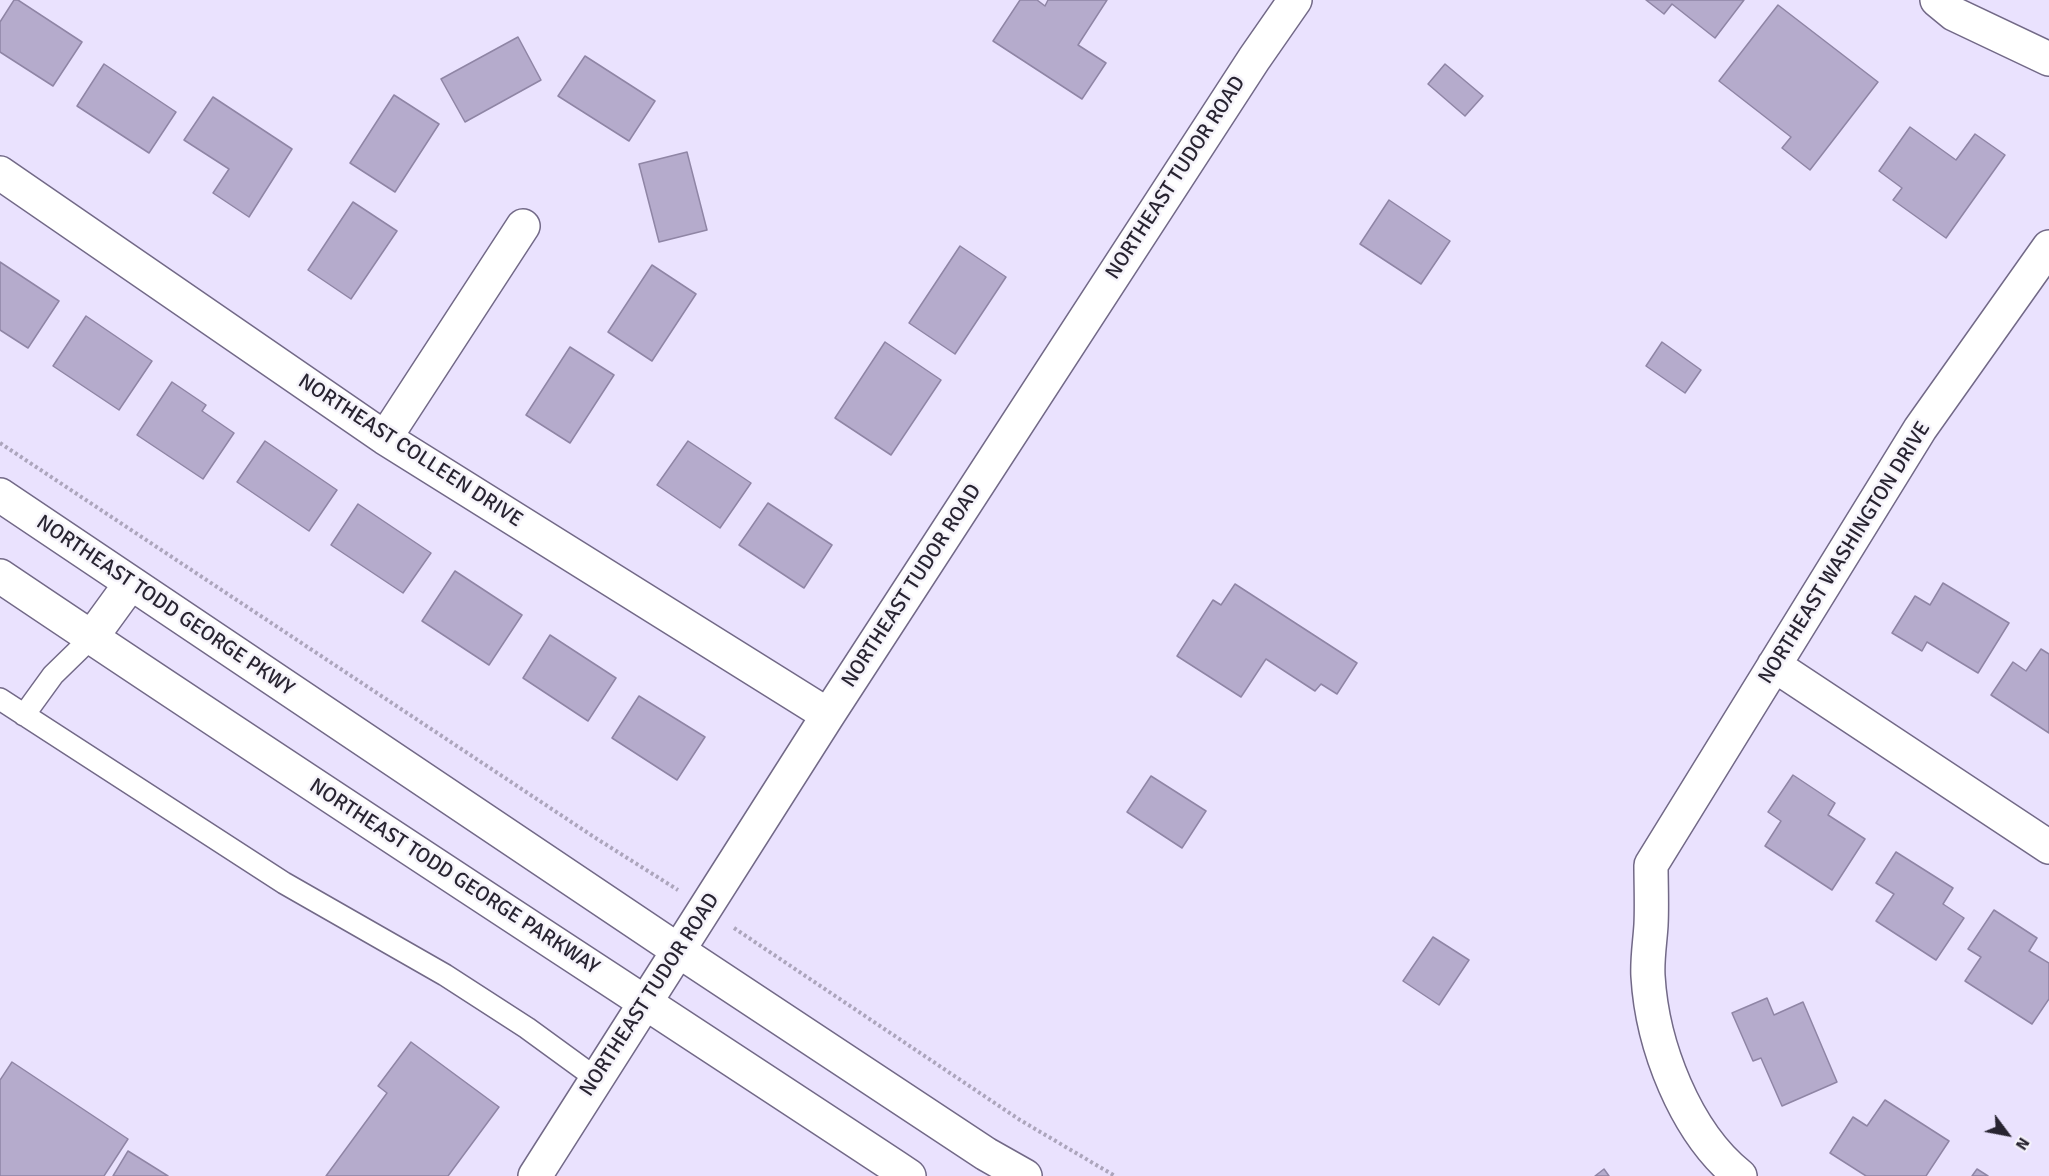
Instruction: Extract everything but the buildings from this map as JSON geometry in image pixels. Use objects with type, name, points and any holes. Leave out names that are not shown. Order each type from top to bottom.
[{"type":"street","name":"NORTHEAST TUDOR ROAD","points":[[535,1176],[828,715],[1247,69],[1295,0]]},
{"type":"street","points":[[1936,0],[1954,14],[2049,59]]},
{"type":"street","name":"NORTHEAST COLLEEN DRIVE","points":[[0,173],[385,438],[828,715]]},
{"type":"street","points":[[385,438],[523,226]]},
{"type":"street","name":"NORTHEAST WASHINGTON DRIVE","points":[[1740,1176],[1726,1165],[1686,1112],[1658,1038],[1648,975],[1651,865],[1920,429],[2049,247]]},
{"type":"street","name":"NORTHEAST TODD GEORGE PKWY","points":[[0,495],[679,951]]},
{"type":"street","name":"NORTHEAST TODD GEORGE PARKWAY","points":[[0,576],[262,753],[909,1176]]},
{"type":"street","points":[[91,638],[130,583]]},
{"type":"street","points":[[1774,665],[2049,847]]},
{"type":"street","points":[[679,951],[987,1154],[1025,1176]]},
{"type":"lane","points":[[24,715],[53,675],[91,638]]},
{"type":"lane","points":[[0,699],[284,883],[445,975],[527,1028],[597,1079]]},
{"type":"path","points":[[0,443],[594,837],[648,869],[1020,1120],[1115,1176]]}]
